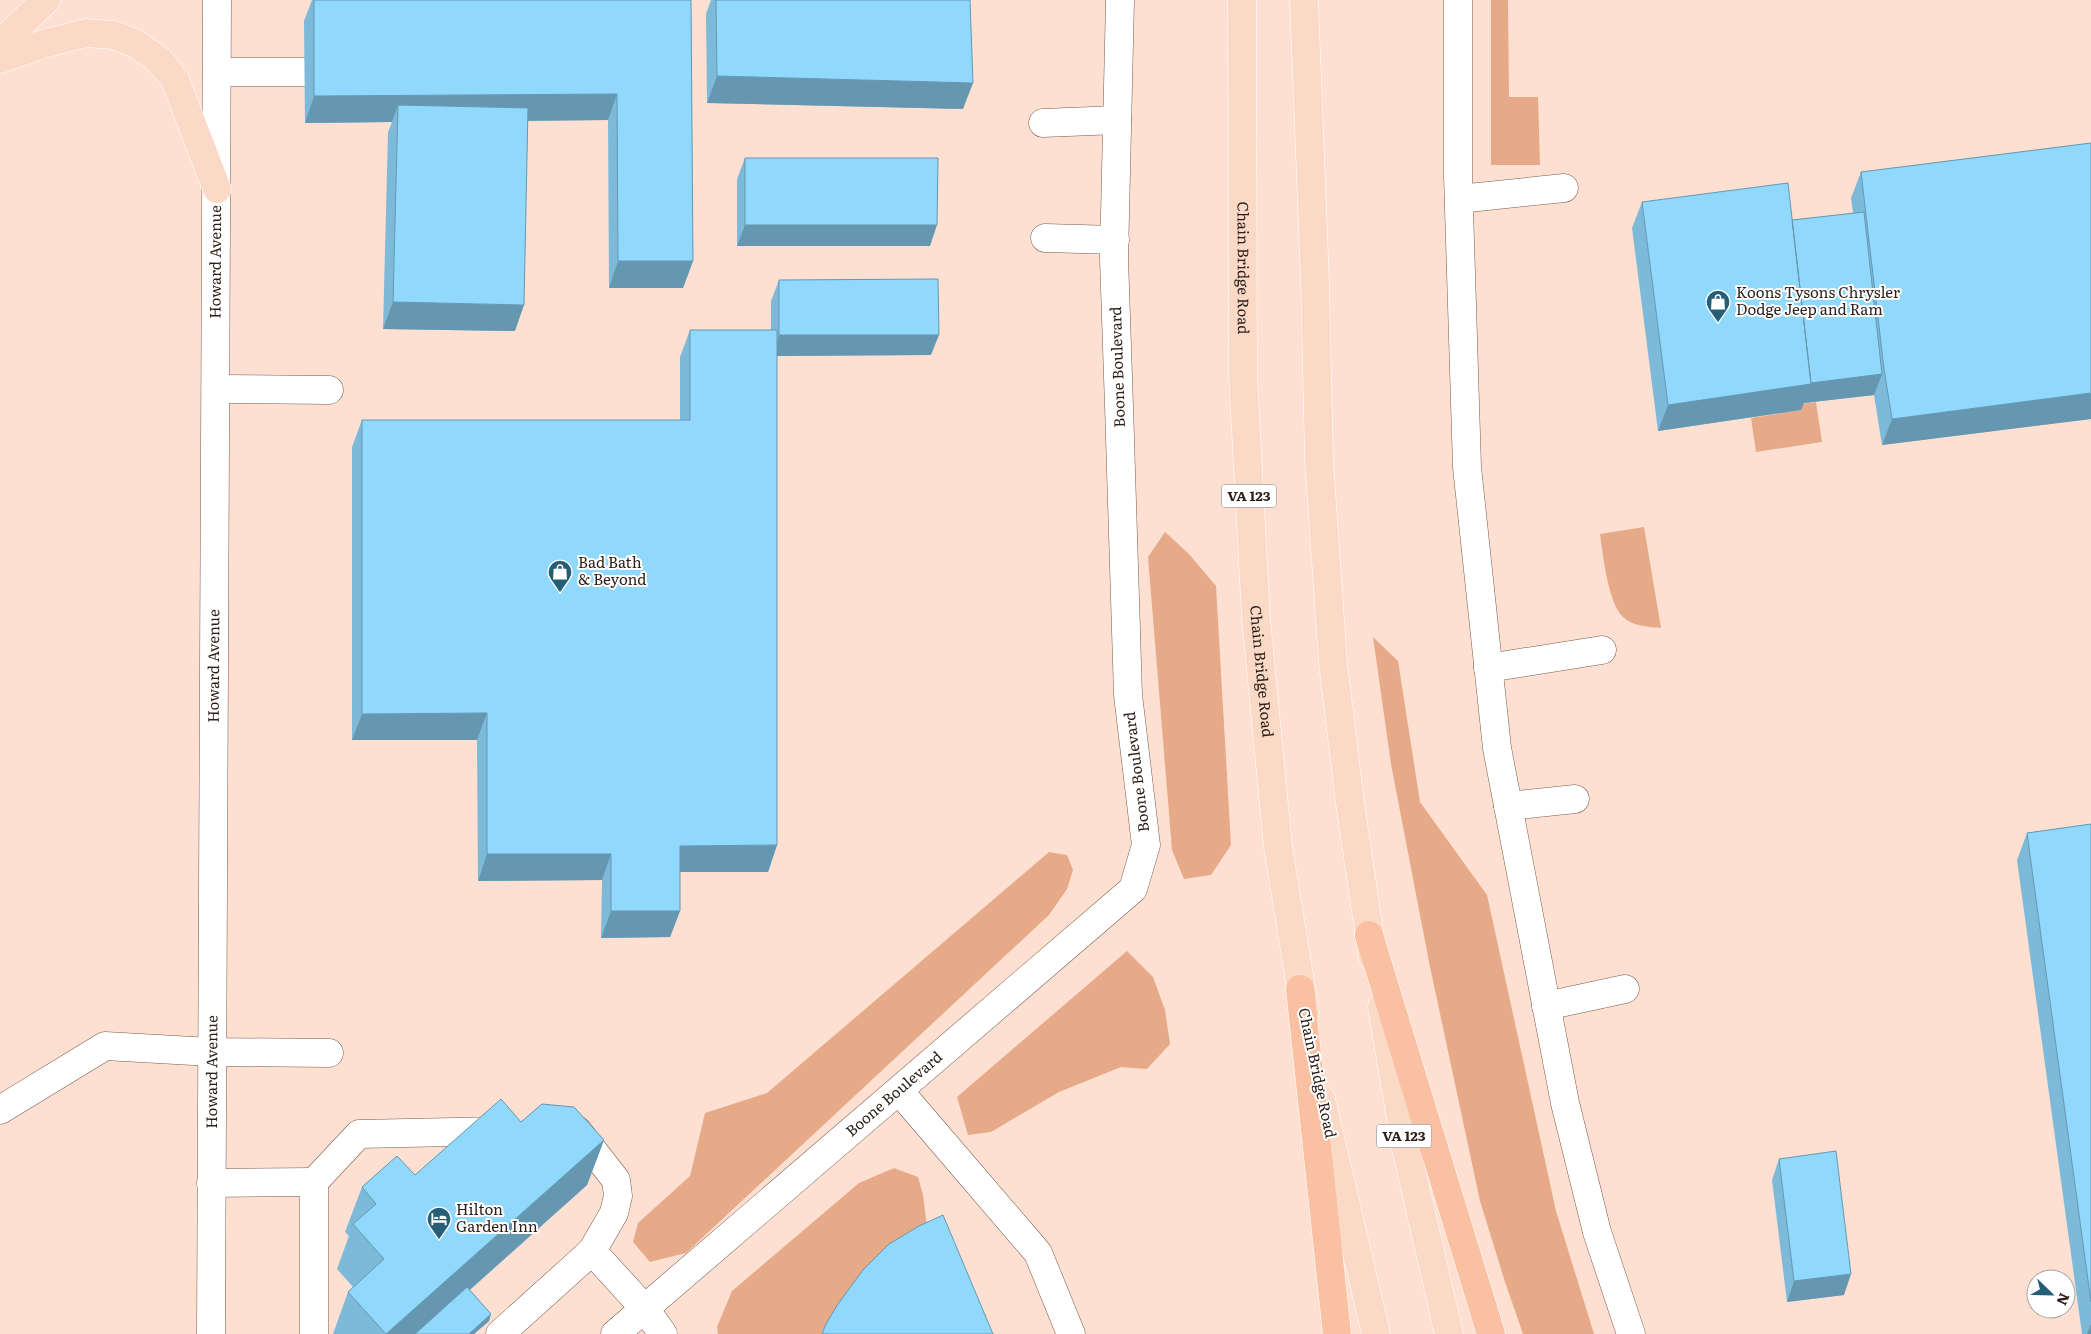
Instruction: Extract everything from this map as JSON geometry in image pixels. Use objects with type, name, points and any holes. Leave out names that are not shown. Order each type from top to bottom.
[{"type":"highway","points":[[1369,935],[1491,1334]]},
{"type":"highway","points":[[1300,989],[1337,1334]]},
{"type":"main road","points":[[0,44],[46,0]]},
{"type":"main road","name":"Chain Bridge Road","points":[[1242,0],[1243,376],[1256,618],[1278,847],[1300,989],[1318,1087],[1376,1334]]},
{"type":"main road","name":"VA 123","points":[[1304,0],[1316,282],[1319,460],[1332,654],[1350,803],[1369,935],[1406,1148],[1449,1334]]},
{"type":"main road","points":[[0,59],[43,44],[86,34],[113,35],[135,43],[160,61],[175,80],[217,189]]},
{"type":"street","name":"Howard Avenue","points":[[211,1334],[217,0]]},
{"type":"street","name":"Boone Boulevard","points":[[616,1334],[900,1092],[1133,889],[1146,845],[1128,695],[1115,240],[1120,0]]},
{"type":"street","points":[[1458,0],[1459,199],[1467,467],[1497,748],[1565,1103],[1595,1223],[1631,1334]]},
{"type":"street","points":[[217,72],[304,72]]},
{"type":"street","points":[[1043,123],[1117,120]]},
{"type":"street","points":[[1459,199],[1564,188]]},
{"type":"street","points":[[1044,238],[1115,240]]},
{"type":"street","points":[[216,389],[329,390]]},
{"type":"street","points":[[1488,668],[1602,650]]},
{"type":"street","points":[[1508,806],[1575,799]]},
{"type":"street","points":[[1546,1006],[1625,989]]},
{"type":"street","points":[[0,1110],[105,1046],[212,1052],[328,1053]]},
{"type":"street","points":[[900,1092],[1038,1253],[1071,1334]]},
{"type":"street","points":[[314,1334],[314,1182],[360,1134],[577,1130],[616,1180],[618,1196],[614,1213],[592,1251],[500,1334]]},
{"type":"street","points":[[211,1183],[314,1182]]},
{"type":"street","points":[[592,1251],[645,1308],[663,1334]]},
{"type":"shaded area","points":[[1491,0],[1508,0],[1509,97],[1538,97],[1540,165],[1491,165]]},
{"type":"shaded area","points":[[1816,402],[1822,442],[1756,452],[1751,418],[1801,410],[1800,404]]},
{"type":"shaded area","points":[[1644,527],[1661,628],[1636,624],[1623,617],[1610,590],[1605,566],[1600,534]]},
{"type":"shaded area","points":[[1165,532],[1189,554],[1216,586],[1231,845],[1211,875],[1184,879],[1172,850],[1148,557]]},
{"type":"shaded area","points":[[1373,637],[1398,661],[1420,802],[1487,895],[1556,1211],[1594,1334],[1523,1334],[1505,1282],[1480,1201],[1429,962],[1391,764]]},
{"type":"shaded area","points":[[1049,852],[1067,855],[1073,870],[1067,889],[1049,915],[686,1253],[650,1262],[633,1242],[638,1223],[690,1176],[705,1113],[767,1093]]},
{"type":"shaded area","points":[[1127,951],[1153,977],[1165,1010],[1170,1044],[1147,1069],[1121,1067],[1059,1092],[991,1132],[968,1135],[957,1097]]},
{"type":"shaded area","points":[[894,1168],[918,1177],[923,1195],[930,1251],[829,1334],[718,1334],[717,1327],[732,1291],[859,1183]]},
{"type":"building","points":[[314,0],[691,0],[693,261],[618,261],[617,94],[314,96]]},
{"type":"building","points":[[716,0],[970,0],[973,83],[717,76]]},
{"type":"building","points":[[398,105],[528,108],[524,305],[393,302]]},
{"type":"building","points":[[2091,143],[2091,393],[1892,419],[1884,369],[1861,172]]},
{"type":"building","points":[[745,158],[938,158],[937,225],[745,225]]},
{"type":"building","name":"Koons Tysons Chrysler Dodge Jeep and Ram","points":[[1788,183],[1811,384],[1668,405],[1642,202]]},
{"type":"building","points":[[1864,212],[1882,374],[1811,383],[1792,220]]},
{"type":"building","points":[[938,279],[939,335],[779,335],[779,280]]},
{"type":"building","name":"Bad Bath & Beyond","points":[[690,330],[777,330],[777,845],[680,846],[680,911],[611,911],[611,854],[487,854],[487,713],[362,714],[362,420],[690,420]]},
{"type":"building","points":[[2091,824],[2091,1302],[2027,833]]},
{"type":"building","name":"Hilton Garden Inn","points":[[501,1099],[521,1122],[542,1104],[574,1107],[604,1140],[386,1334],[348,1292],[384,1259],[353,1224],[376,1204],[362,1187],[397,1156],[415,1175]]},
{"type":"building","points":[[1836,1151],[1851,1274],[1794,1281],[1779,1159]]},
{"type":"building","points":[[943,1215],[993,1334],[822,1334],[838,1304],[863,1270],[889,1244],[919,1226]]},
{"type":"building","points":[[467,1287],[491,1314],[469,1334],[415,1334]]},
{"type":"place","name":"Koons Tysons Chrysler Dodge Jeep and Ram","points":[[1718,323]]},
{"type":"place","name":"Bad Bath & Beyond","points":[[560,593]]},
{"type":"place","name":"Hilton Garden Inn","points":[[439,1240]]}]
